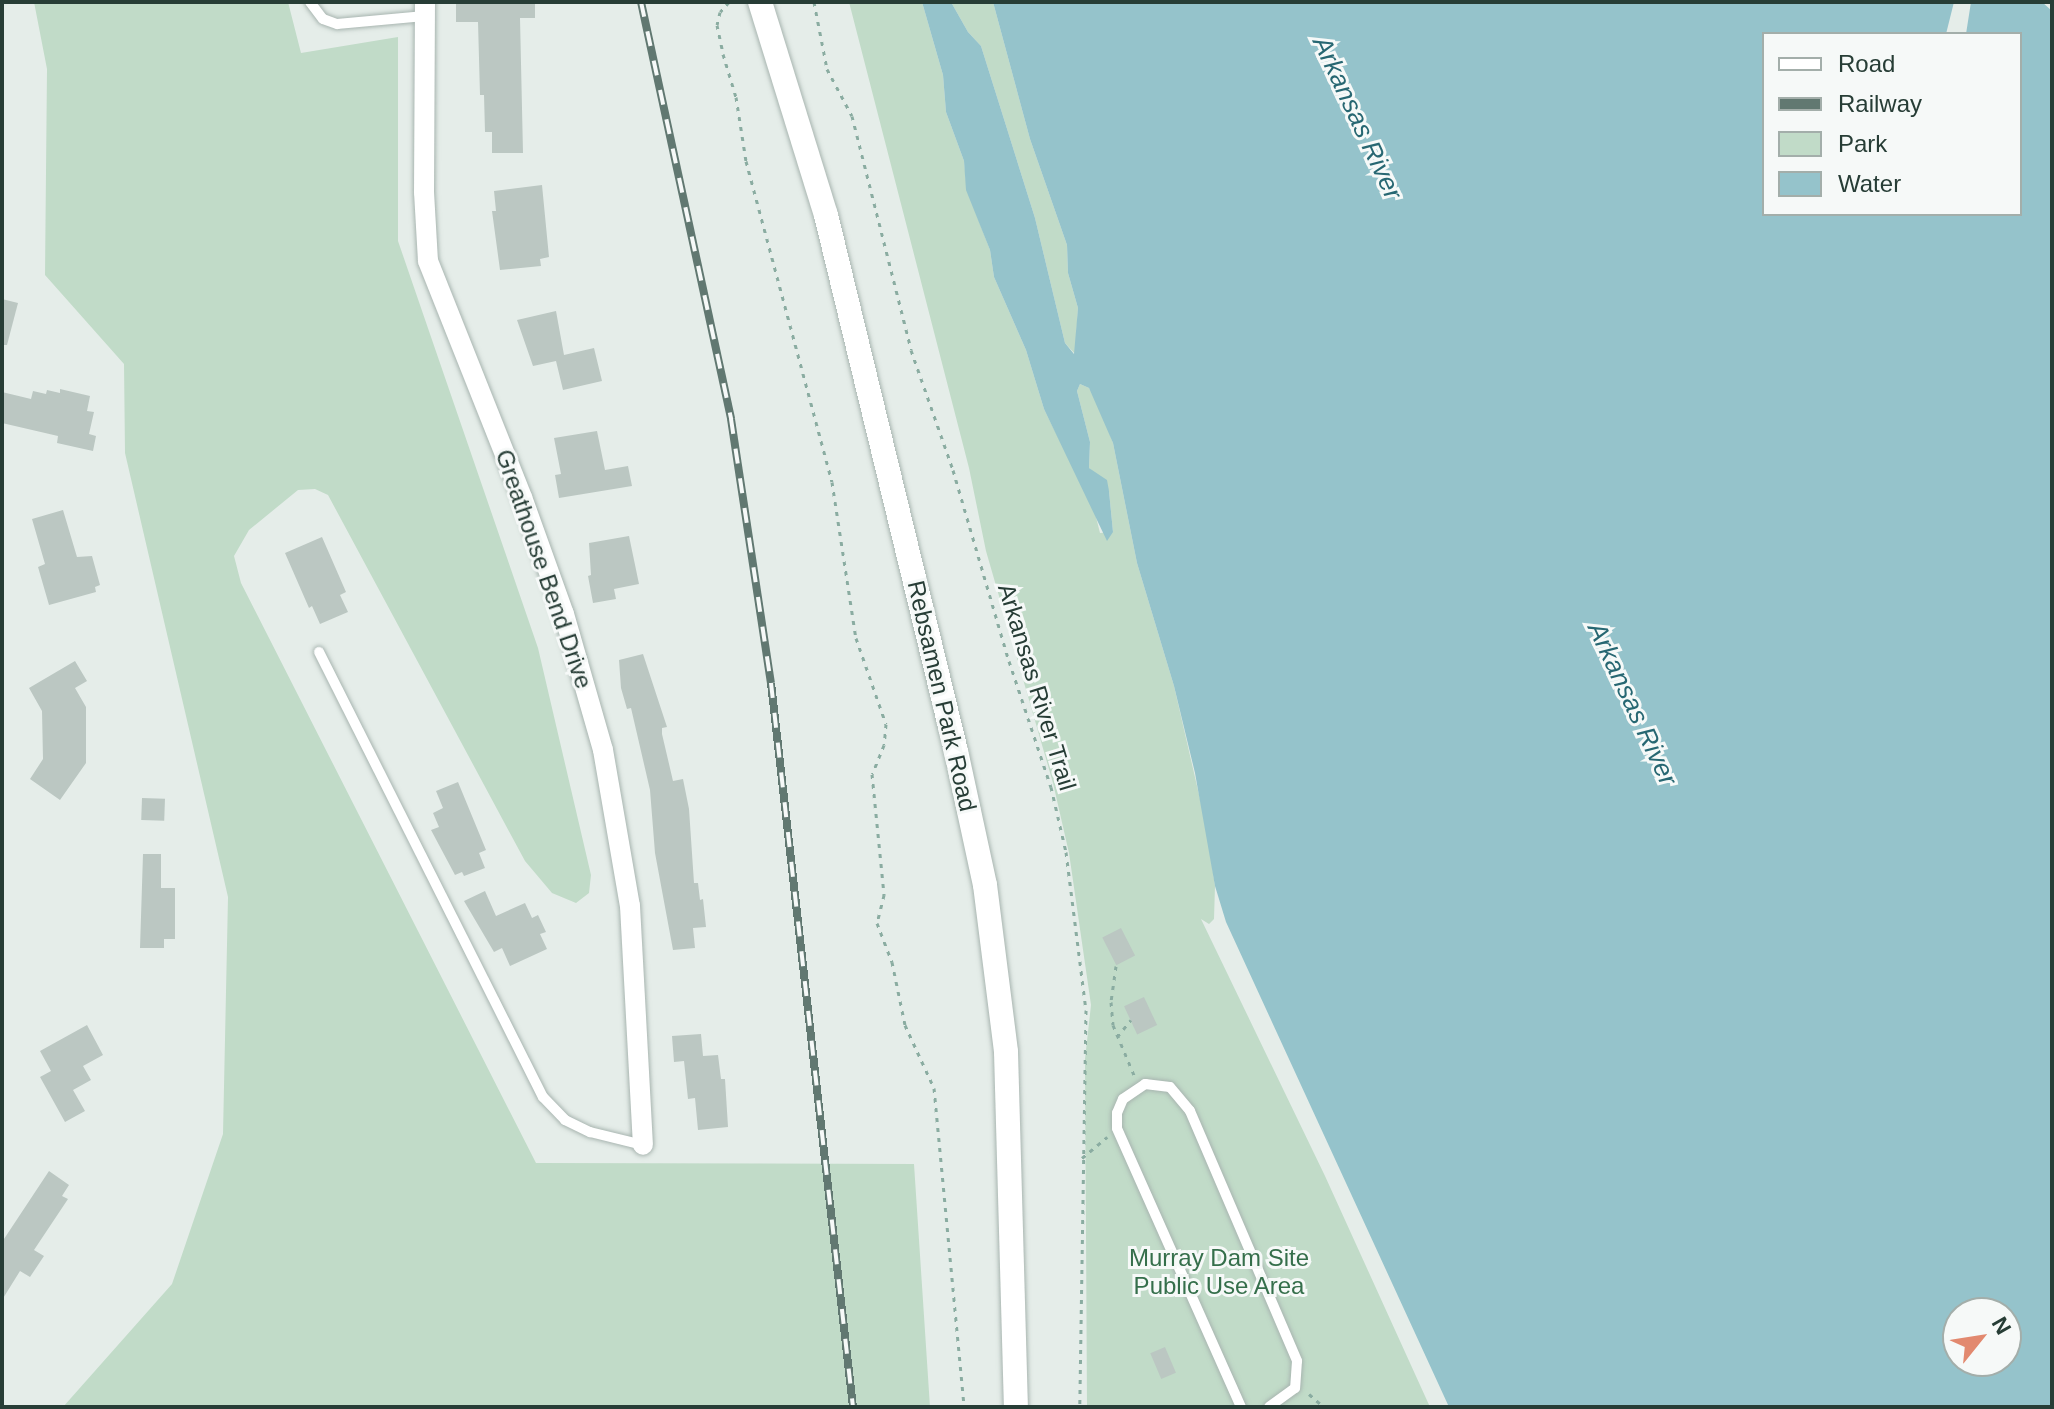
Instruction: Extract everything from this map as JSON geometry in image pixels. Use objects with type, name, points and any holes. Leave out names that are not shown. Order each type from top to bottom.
[{"type":"street","name":"Rebsamen Park Road","points":[[760,2],[826,215],[956,751],[987,897],[1006,1052],[1016,1407]]},
{"type":"street","name":"Greathouse Bend Drive","points":[[425,9],[424,178],[428,261],[548,570],[585,680],[603,750],[630,906],[643,1145]]},
{"type":"lane","points":[[310,2],[323,19],[337,24],[425,9]]},
{"type":"lane","points":[[319,652],[543,1097],[565,1120],[590,1132],[643,1145]]},
{"type":"lane","points":[[1241,1407],[1117,1128],[1119,1106],[1139,1086],[1152,1083],[1170,1087],[1190,1111],[1297,1361],[1295,1388],[1269,1407]]},
{"type":"path","points":[[729,2],[720,12],[717,25],[723,54],[736,97],[750,175],[825,450],[856,638],[886,724],[884,745],[872,774],[884,895],[877,923],[892,962],[905,1025],[934,1088],[964,1407]]},
{"type":"path","name":"Arkansas River Trail","points":[[814,2],[827,69],[852,116],[911,350],[953,470],[1060,826],[1086,1010],[1080,1407]]},
{"type":"path","points":[[1116,966],[1111,1014],[1117,1037],[1139,1086]]},
{"type":"path","points":[[1117,1037],[1131,1020]]},
{"type":"path","points":[[1082,1158],[1117,1128]]},
{"type":"path","points":[[1295,1388],[1324,1407]]},
{"type":"green space","points":[[34,2],[288,2],[301,53],[398,37],[398,241],[538,648],[591,875],[589,893],[576,903],[552,893],[525,861],[328,495],[315,489],[298,490],[249,530],[234,556],[241,583],[536,1163],[914,1164],[930,1407],[63,1407],[172,1284],[223,1134],[228,897],[125,453],[124,364],[45,275],[47,69]]},
{"type":"green space","name":"Murray Dam Site Public Use Area","points":[[849,2],[922,2],[943,75],[946,112],[964,161],[967,190],[990,250],[994,277],[1026,350],[1044,409],[1094,509],[1100,533],[1113,532],[1109,491],[1089,468],[1090,442],[1077,391],[1080,384],[1089,388],[1100,408],[1113,443],[1137,563],[1174,686],[1206,825],[1215,886],[1214,919],[1209,924],[1201,919],[1325,1176],[1430,1407],[1087,1407],[1085,1059],[1091,1005],[1069,853],[1053,783],[986,551],[969,468]]},
{"type":"green space","points":[[951,2],[993,2],[1030,139],[1067,245],[1068,273],[1078,308],[1075,354],[1065,343],[1035,218],[981,46],[968,32]]},
{"type":"water","name":"Arkansas River","points":[[922,2],[951,2],[968,32],[981,46],[1035,218],[1065,343],[1074,354],[1078,308],[1068,273],[1067,245],[1030,139],[993,2],[1954,2],[1946,32],[1762,32],[1762,216],[2022,216],[2022,32],[1966,32],[1971,2],[2042,2],[2052,11],[2052,1407],[1449,1407],[1226,922],[1215,886],[1195,773],[1174,686],[1137,563],[1113,443],[1089,388],[1080,384],[1077,391],[1090,442],[1089,468],[1107,480],[1109,491],[1113,532],[1107,541],[1044,409],[1026,350],[994,277],[990,250],[966,190],[964,161],[946,112],[943,75]]},
{"type":"building","points":[[456,2],[535,2],[535,18],[520,18],[523,153],[492,153],[492,132],[485,132],[484,95],[480,95],[478,22],[456,22]]},
{"type":"building","points":[[542,185],[549,257],[540,259],[541,266],[500,270],[492,211],[496,211],[494,191]]},
{"type":"building","points":[[2,299],[18,303],[7,345],[2,345]]},
{"type":"building","points":[[556,311],[564,355],[594,348],[602,381],[563,390],[556,361],[533,366],[517,320]]},
{"type":"building","points":[[60,389],[90,396],[87,411],[94,412],[89,434],[96,436],[93,451],[57,443],[58,436],[2,423],[2,392],[31,399],[33,391],[60,393]]},
{"type":"building","points":[[597,431],[605,470],[628,466],[632,486],[559,498],[555,475],[561,474],[554,438]]},
{"type":"building","points":[[63,510],[77,557],[92,556],[100,585],[95,587],[96,592],[49,605],[38,567],[45,564],[32,519]]},
{"type":"building","points":[[629,536],[639,584],[614,589],[616,599],[593,603],[588,576],[591,575],[589,543]]},
{"type":"building","points":[[322,537],[346,592],[340,595],[348,612],[320,624],[312,606],[309,608],[285,553]]},
{"type":"building","points":[[643,654],[667,727],[662,728],[662,734],[673,781],[683,779],[689,809],[694,883],[698,883],[700,900],[703,899],[706,927],[693,928],[695,948],[673,950],[655,853],[650,790],[631,708],[627,709],[621,688],[619,660]]},
{"type":"building","points":[[75,661],[87,681],[75,688],[86,707],[86,763],[60,800],[30,779],[43,759],[42,711],[29,688]]},
{"type":"building","points":[[458,782],[486,850],[479,853],[485,868],[464,876],[462,872],[455,875],[431,830],[439,827],[433,813],[443,808],[436,791]]},
{"type":"building","points":[[142,798],[165,799],[164,821],[141,820]]},
{"type":"building","points":[[143,854],[161,854],[161,888],[175,888],[175,939],[164,939],[164,948],[140,948]]},
{"type":"building","points":[[485,891],[496,916],[525,903],[532,918],[538,915],[546,932],[540,934],[547,949],[510,966],[502,948],[494,952],[464,901]]},
{"type":"building","points":[[1121,928],[1135,956],[1116,965],[1102,938]]},
{"type":"building","points":[[1144,997],[1157,1025],[1137,1034],[1124,1006]]},
{"type":"building","points":[[87,1025],[103,1055],[83,1066],[91,1080],[73,1090],[85,1111],[65,1122],[40,1077],[51,1071],[40,1051]]},
{"type":"building","points":[[701,1034],[703,1056],[718,1055],[721,1079],[725,1079],[728,1127],[698,1130],[695,1098],[688,1099],[684,1061],[674,1062],[672,1036]]},
{"type":"building","points":[[49,1171],[69,1185],[62,1196],[68,1199],[34,1250],[44,1256],[30,1277],[20,1271],[2,1300],[2,1242]]},
{"type":"building","points":[[1165,1347],[1176,1373],[1161,1379],[1150,1353]]},
{"type":"railway","points":[[641,2],[731,419],[771,683],[853,1407]]}]
